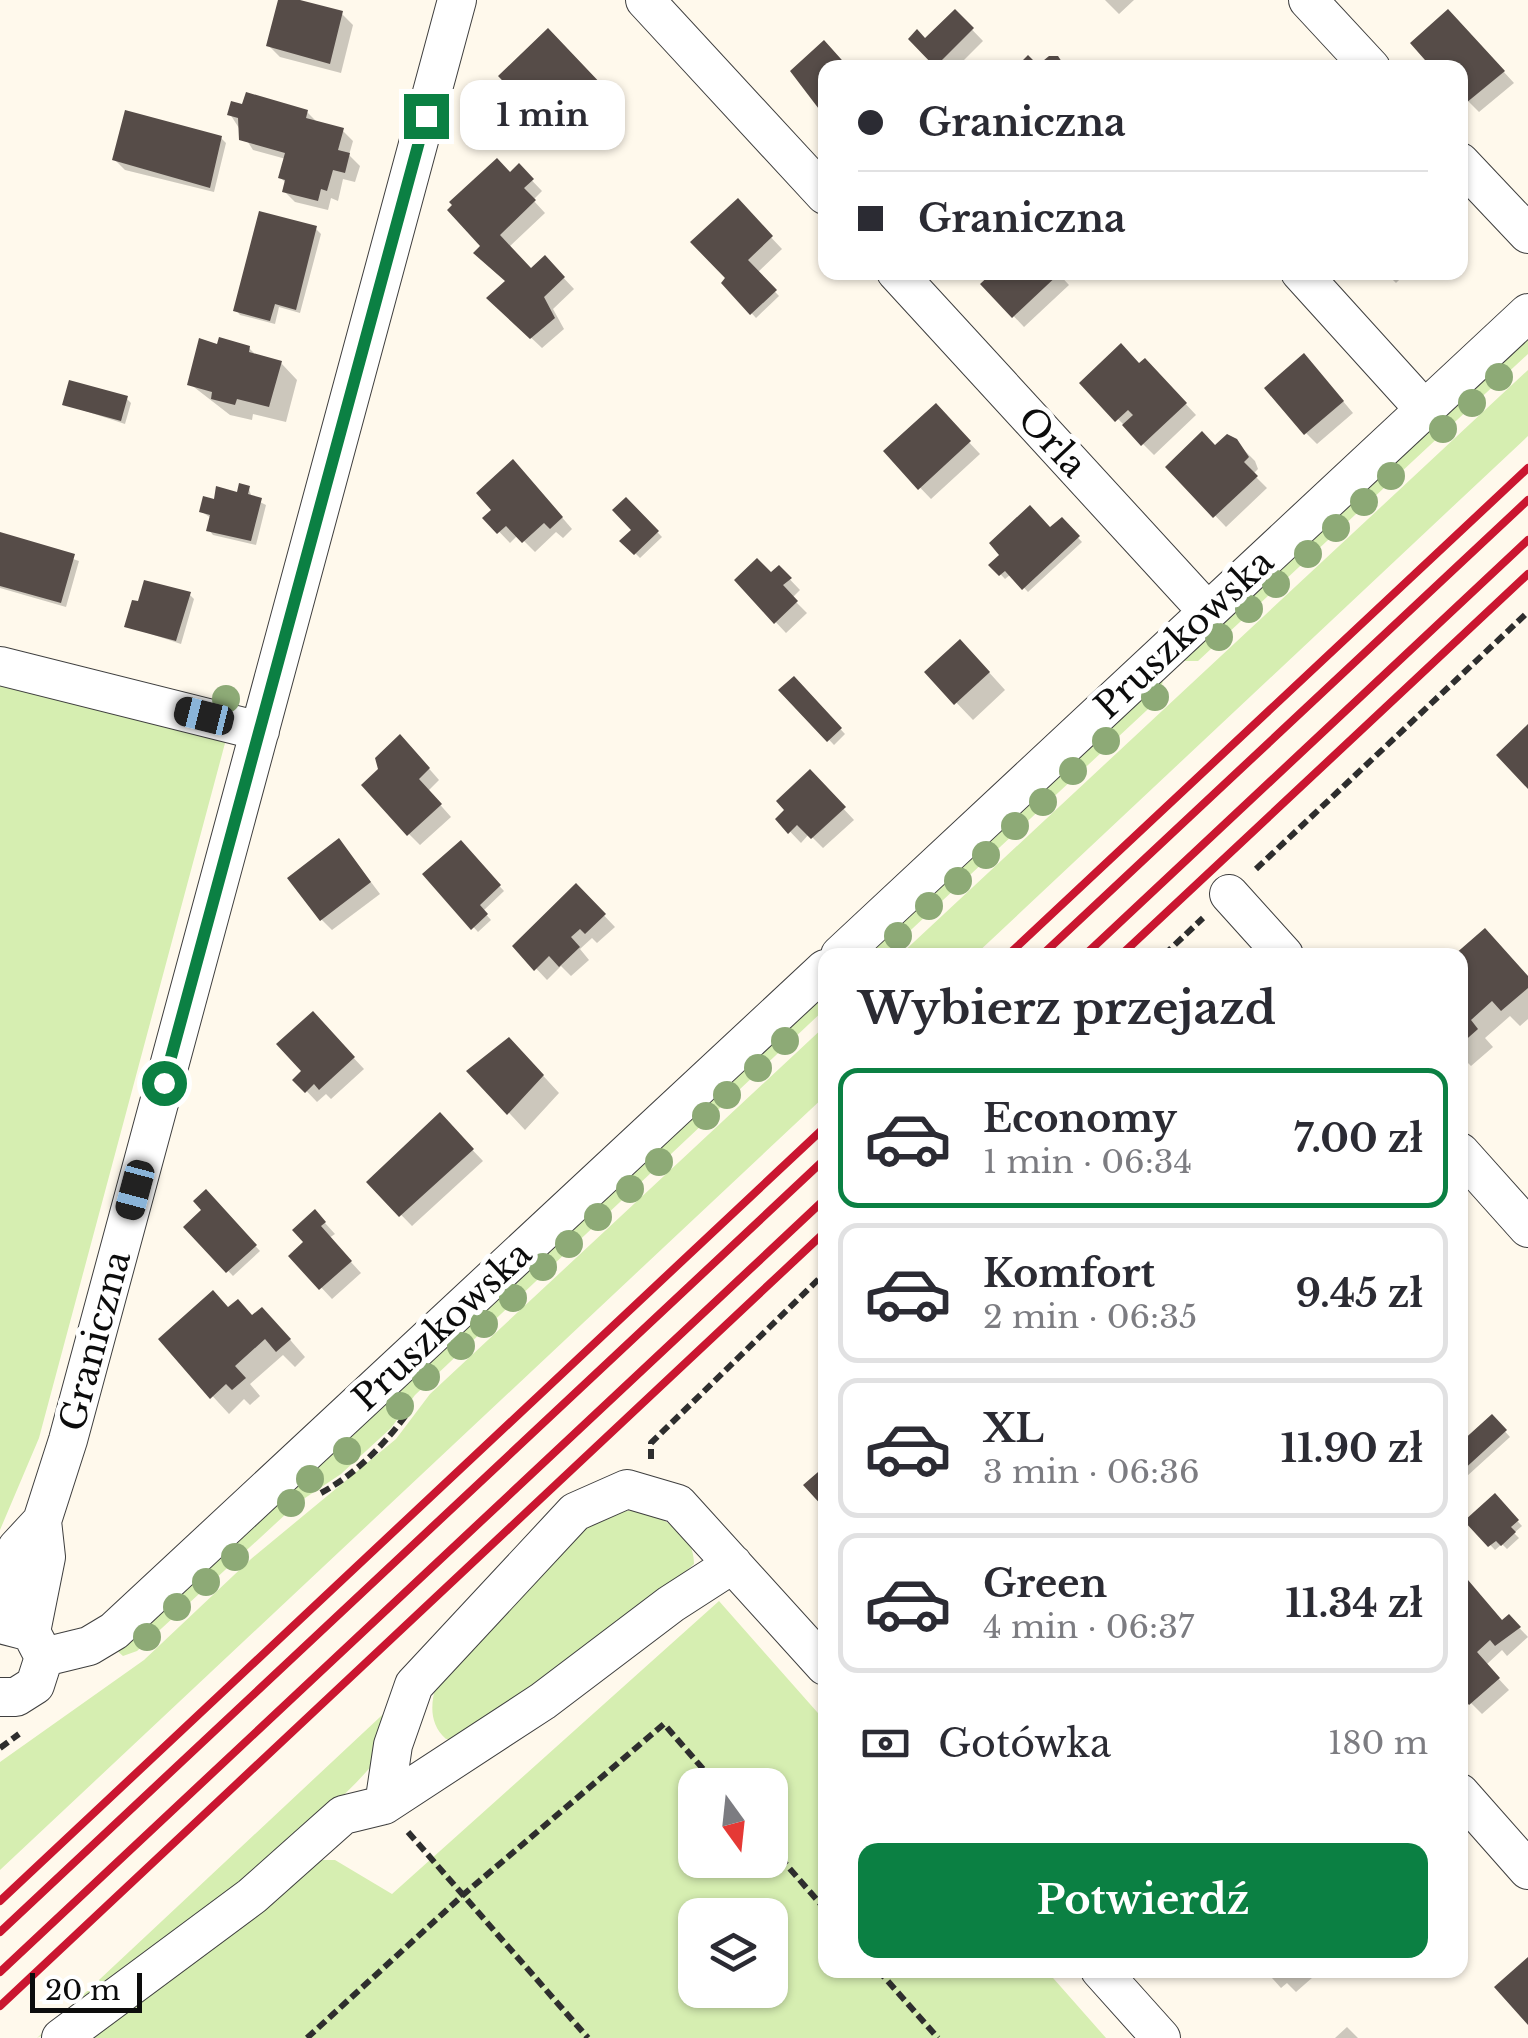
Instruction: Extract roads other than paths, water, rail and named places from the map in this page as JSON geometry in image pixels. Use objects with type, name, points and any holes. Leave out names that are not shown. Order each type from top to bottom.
[{"type":"street","name":"Graniczna","points":[[25,1638],[46,1557],[42,1521],[68,1440],[456,0]]},
{"type":"street","points":[[645,0],[818,188]]},
{"type":"street","points":[[1308,0],[1364,60]]},
{"type":"street","points":[[1468,170],[1528,234]]},
{"type":"street","name":"Orla","points":[[903,280],[1208,612]]},
{"type":"street","points":[[1307,280],[1424,410]]},
{"type":"street","name":"Pruszkowska","points":[[848,948],[1528,313]]},
{"type":"street","points":[[0,666],[260,731]]},
{"type":"street","points":[[1229,894],[1278,948]]},
{"type":"street","name":"Pruszkowska","points":[[25,1638],[89,1646],[114,1631],[818,976]]},
{"type":"street","points":[[1468,1161],[1528,1228]]},
{"type":"street","points":[[384,1805],[393,1745],[414,1685],[575,1512],[628,1489],[678,1504],[818,1658]]},
{"type":"street","name":"Graniczna","points":[[0,1610],[17,1548],[42,1521]]},
{"type":"street","points":[[60,2038],[252,1896],[343,1815],[384,1805],[543,1701],[671,1604],[733,1564]]},
{"type":"street","points":[[5,1703],[36,1685],[25,1638]]},
{"type":"street","points":[[1468,1802],[1528,1870]]},
{"type":"street","points":[[1107,1978],[1161,2038]]},
{"type":"railway","points":[[1015,948],[1528,468]]},
{"type":"railway","points":[[1049,948],[1528,500]]},
{"type":"railway","points":[[1092,948],[1528,540]]},
{"type":"railway","points":[[1128,948],[1528,574]]},
{"type":"railway","points":[[0,1901],[818,1134]]},
{"type":"railway","points":[[0,1932],[818,1166]]},
{"type":"railway","points":[[0,1972],[818,1206]]},
{"type":"railway","points":[[0,2006],[818,1239]]}]
